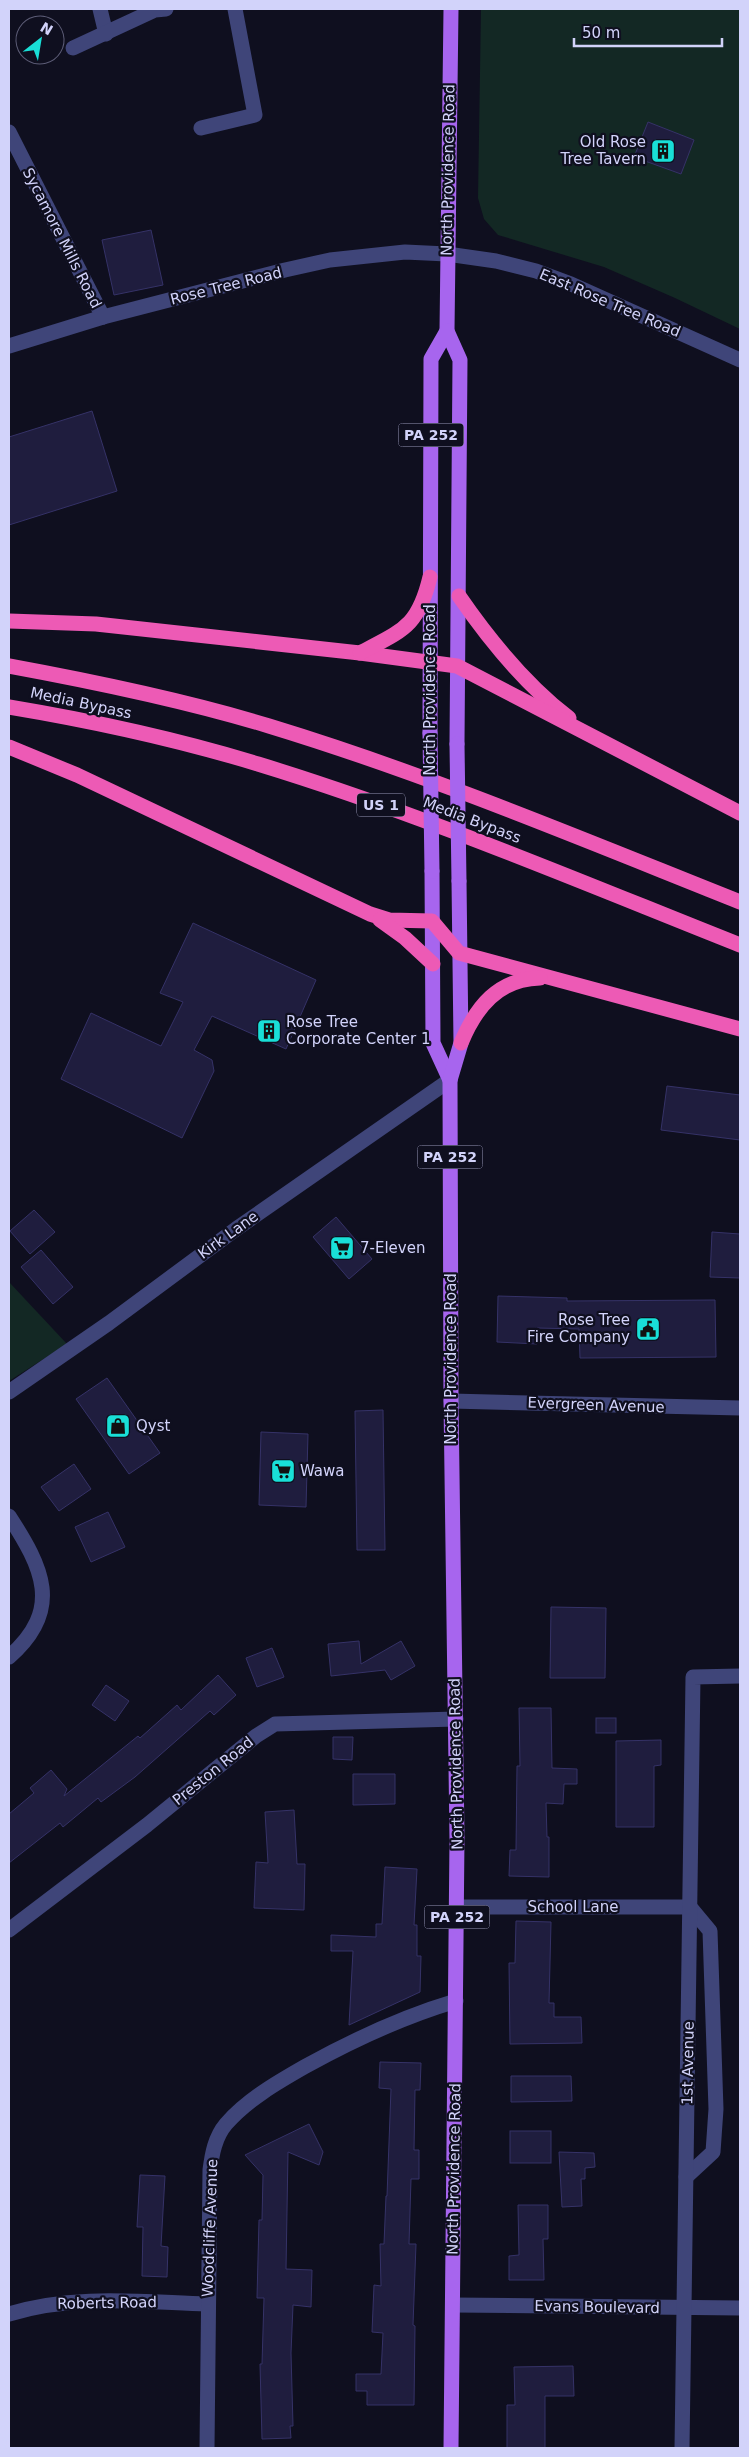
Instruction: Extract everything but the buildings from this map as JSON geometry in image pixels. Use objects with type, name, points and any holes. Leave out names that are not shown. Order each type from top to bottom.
[{"type":"highway","points":[[360,653],[403,630],[413,621],[424,600],[430,577]]},
{"type":"highway","points":[[459,596],[487,636],[543,696],[600,742]]},
{"type":"highway","points":[[9,621],[96,624],[360,653],[457,666],[600,742],[740,813]]},
{"type":"highway","name":"Media Bypass","points":[[9,666],[126,689],[197,706],[337,748],[471,795],[740,902]]},
{"type":"highway","name":"Media Bypass","points":[[9,706],[187,744],[325,785],[457,832],[740,945]]},
{"type":"highway","points":[[9,747],[77,775],[370,914],[389,920],[432,921],[459,953],[740,1029]]},
{"type":"highway","points":[[370,914],[405,938],[433,964]]},
{"type":"highway","points":[[460,1043],[470,1020],[480,1006],[494,992],[510,983],[529,978],[552,978]]},
{"type":"main road","name":"North Providence Road","points":[[451,9],[447,331],[460,360],[457,666],[460,1043],[450,1080],[451,1401],[457,1907],[451,2448]]},
{"type":"main road","name":"North Providence Road","points":[[447,331],[431,359],[430,733],[433,1043],[450,1080]]},
{"type":"main road","points":[[432,921],[459,917]]},
{"type":"street","points":[[100,9],[106,34]]},
{"type":"street","points":[[73,48],[159,9]]},
{"type":"street","points":[[201,128],[255,115],[235,9]]},
{"type":"street","name":"Sycamore Mills Road","points":[[9,132],[103,318]]},
{"type":"street","name":"Rose Tree Road","points":[[9,346],[103,318],[330,260],[405,252],[447,254]]},
{"type":"street","name":"East Rose Tree Road","points":[[447,254],[496,261],[536,271],[571,284],[740,360]]},
{"type":"street","name":"Kirk Lane","points":[[9,1392],[109,1323],[236,1229],[450,1080]]},
{"type":"street","name":"Evergreen Avenue","points":[[451,1401],[740,1408]]},
{"type":"street","points":[[9,1516],[29,1547],[40,1572],[42,1602],[35,1626],[20,1647],[9,1657]]},
{"type":"street","name":"1st Avenue","points":[[682,2448],[693,1677],[740,1676]]},
{"type":"street","name":"Preston Road","points":[[9,1930],[147,1825],[256,1736],[275,1724],[456,1719]]},
{"type":"street","name":"School Lane","points":[[457,1907],[690,1907]]},
{"type":"street","points":[[686,2177],[713,2152],[716,2110],[710,1931],[690,1907]]},
{"type":"street","name":"Woodcliffe Avenue","points":[[206,2448],[210,2170],[214,2147],[226,2124],[274,2085],[360,2037],[415,2013],[456,2002]]},
{"type":"street","name":"Roberts Road","points":[[9,2314],[60,2302],[103,2300],[207,2304]]},
{"type":"street","name":"Evans Boulevard","points":[[453,2305],[684,2309],[740,2308]]},
{"type":"green space","points":[[481,9],[740,9],[740,329],[604,267],[498,235],[484,219],[478,198]]},
{"type":"green space","points":[[9,1282],[67,1344],[9,1381]]},
{"type":"place","name":"Old Rose Tree Tavern","points":[[663,151]]},
{"type":"place","name":"Rose Tree Corporate Center 1","points":[[269,1031]]},
{"type":"place","name":"7-Eleven","points":[[342,1248]]},
{"type":"place","name":"Rose Tree Fire Company","points":[[648,1329]]},
{"type":"place","name":"Qyst","points":[[118,1426]]},
{"type":"place","name":"Wawa","points":[[283,1471]]}]
